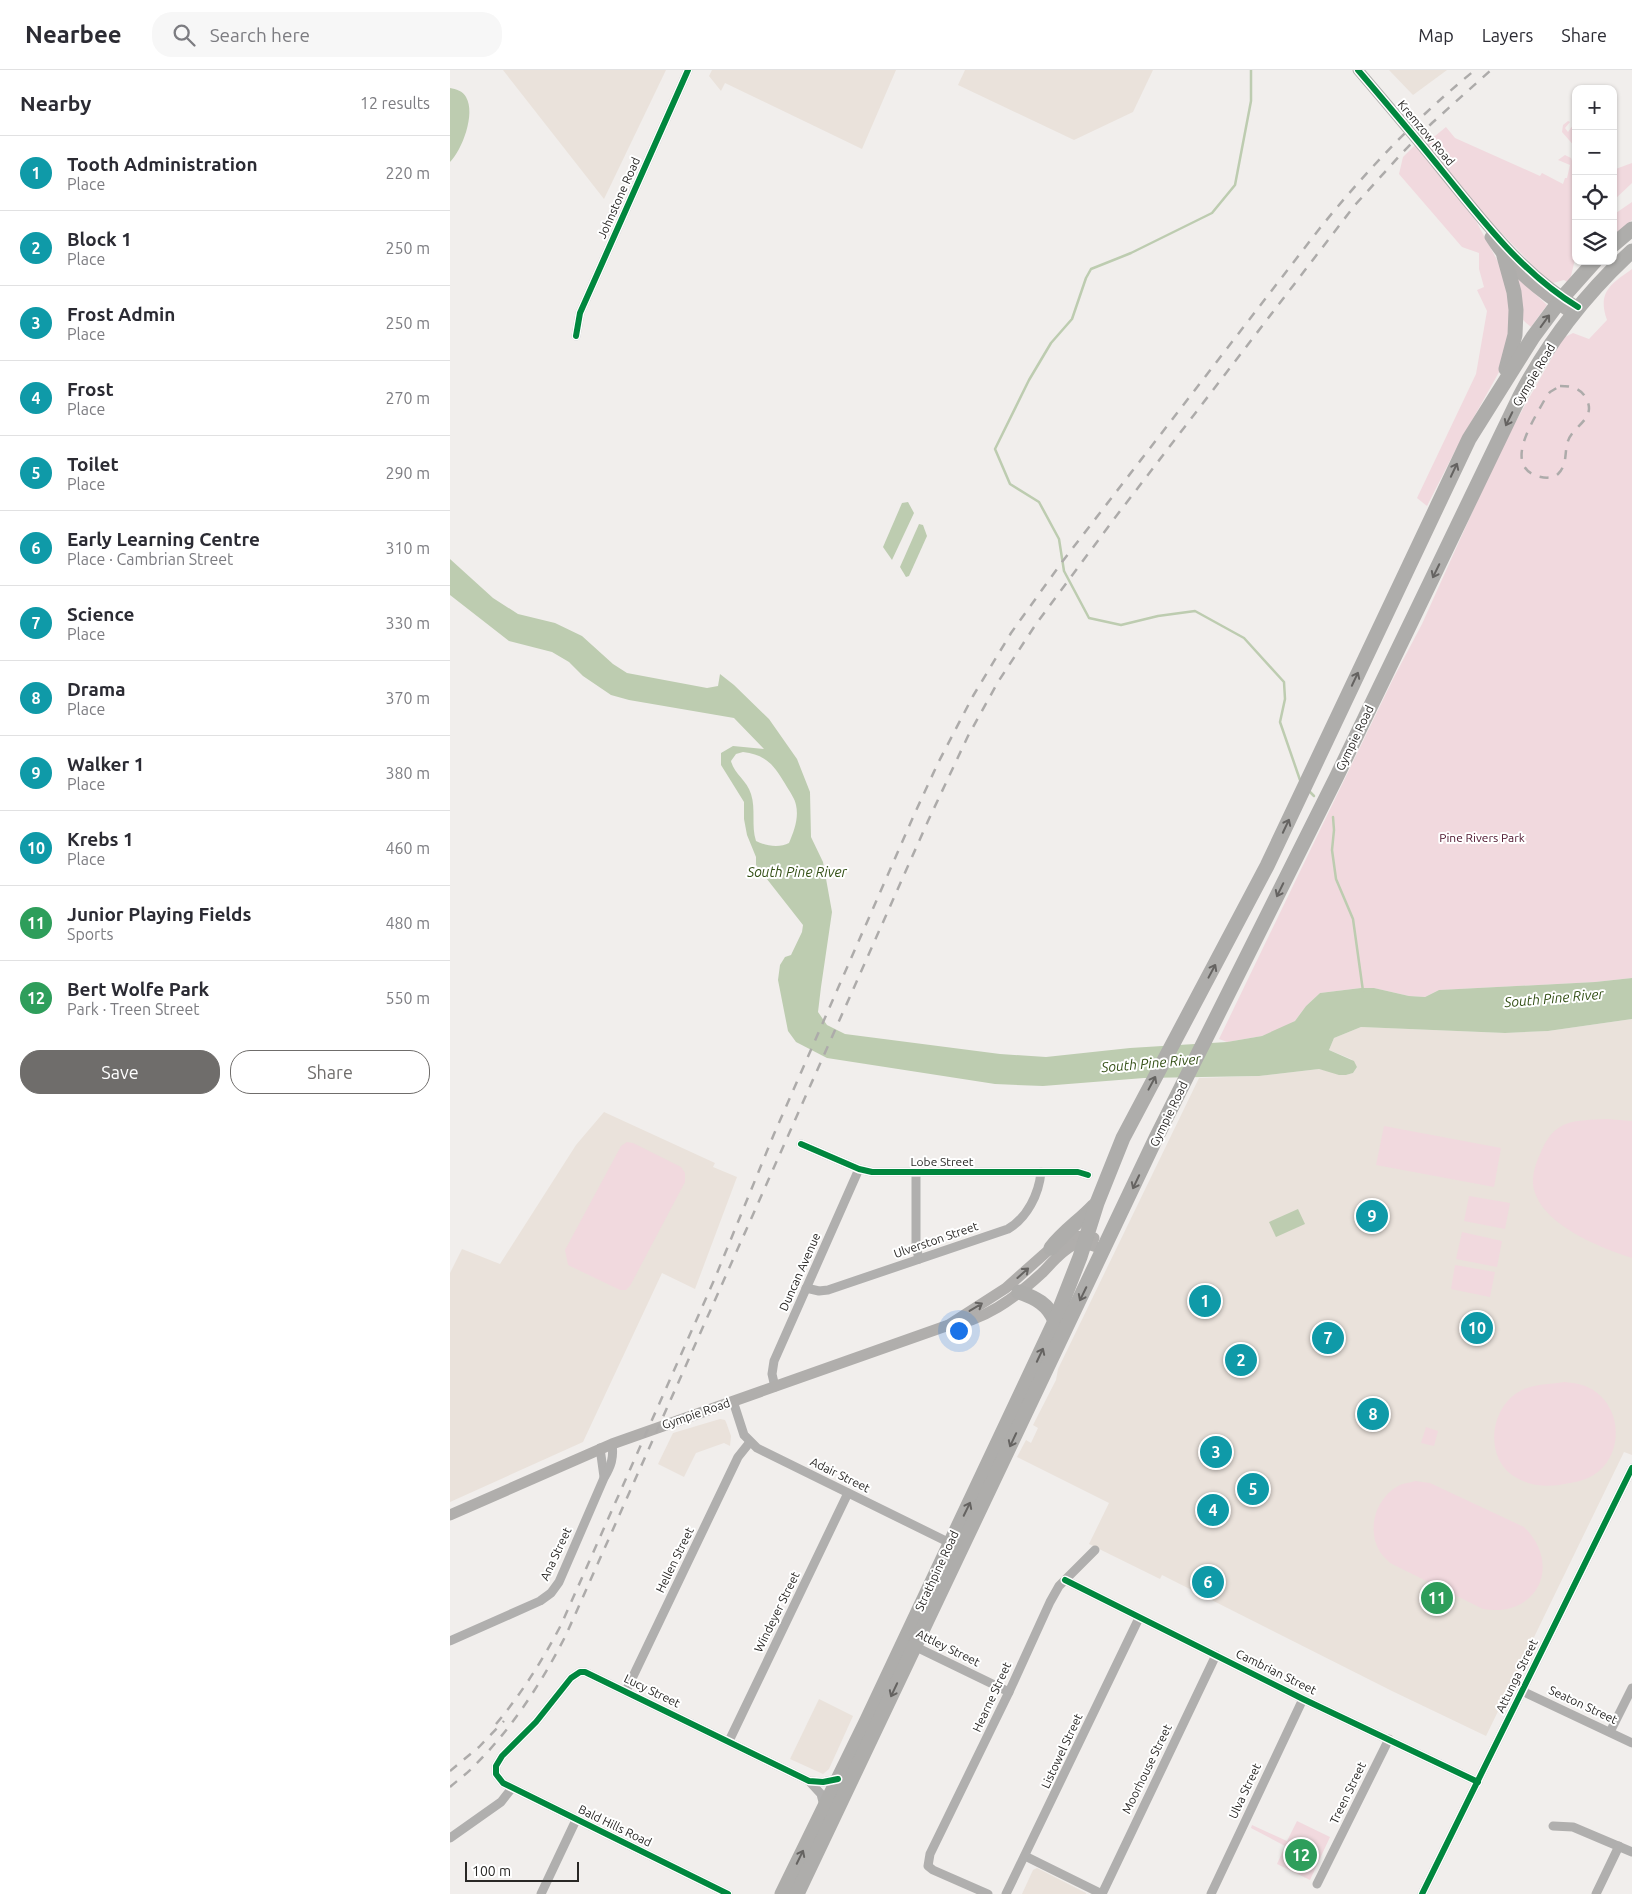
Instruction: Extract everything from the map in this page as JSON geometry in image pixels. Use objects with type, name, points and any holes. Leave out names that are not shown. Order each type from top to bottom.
[{"type":"highway","points":[[1617,242],[1632,229]]},
{"type":"highway","name":"Gympie Road","points":[[1106,1247],[1179,1093],[1332,786],[1520,396],[1531,376],[1575,311],[1596,285],[1632,251]]},
{"type":"highway","points":[[1502,386],[1513,349],[1516,321],[1514,292],[1504,256]]},
{"type":"highway","name":"Gympie Road","points":[[1086,1240],[1097,1203],[1116,1152],[1267,866],[1469,439],[1502,386],[1560,301],[1592,265]]},
{"type":"highway","points":[[1051,1248],[1060,1236],[1082,1220],[1097,1203]]},
{"type":"highway","name":"Strathpine Road","points":[[956,1546],[1055,1321],[1086,1240]]},
{"type":"highway","name":"Strathpine Road","points":[[797,1894],[909,1644],[1106,1247]]},
{"type":"highway","points":[[1019,1292],[1045,1305],[1055,1321]]},
{"type":"highway","name":"Strathpine Road","points":[[782,1894],[838,1779],[909,1644]]},
{"type":"main road","name":"Kremzow Road","points":[[1358,70],[1475,212],[1533,275],[1560,301]]},
{"type":"main road","name":"Kremzow Road","points":[[1475,212],[1504,256],[1522,276],[1575,311]]},
{"type":"main road","name":"Gympie Road","points":[[450,1515],[600,1448],[946,1326],[1006,1288],[1051,1248],[1072,1236],[1086,1240]]},
{"type":"main road","points":[[1086,1240],[1106,1247]]},
{"type":"main road","name":"Gympie Road","points":[[946,1326],[964,1324],[995,1309],[1019,1292],[1066,1251],[1086,1240]]},
{"type":"street","name":"Johnstone Road","points":[[576,336],[580,313],[688,70]]},
{"type":"street","name":"Lobe Street","points":[[801,1144],[859,1169],[880,1173],[1078,1172],[1088,1175]]},
{"type":"street","name":"Duncan Avenue","points":[[775,1387],[772,1374],[773,1364],[859,1169]]},
{"type":"street","name":"Ulverston Street","points":[[806,1288],[819,1291],[828,1290],[1013,1226],[1020,1220],[1031,1204],[1040,1184],[1041,1172]]},
{"type":"street","points":[[916,1173],[916,1246],[919,1259]]},
{"type":"street","points":[[733,1401],[742,1431],[750,1442]]},
{"type":"street","name":"Adair Street","points":[[750,1442],[760,1450],[956,1546]]},
{"type":"street","name":"Hellen Street","points":[[626,1691],[738,1457],[750,1442]]},
{"type":"street","name":"Ana Street","points":[[450,1641],[540,1601],[552,1593],[564,1571],[613,1458],[612,1444]]},
{"type":"street","points":[[600,1448],[604,1478]]},
{"type":"street","name":"Attunga Street","points":[[1422,1894],[1632,1468]]},
{"type":"street","name":"Windeyer Street","points":[[729,1741],[848,1493]]},
{"type":"street","name":"Hearne Street","points":[[988,1894],[928,1866],[930,1854],[1009,1692],[1050,1602],[1065,1580],[1095,1550]]},
{"type":"street","name":"Cambrian Street","points":[[1065,1580],[1139,1618],[1478,1782]]},
{"type":"street","name":"Listowel Street","points":[[1006,1894],[1139,1618]]},
{"type":"street","name":"Attley Street","points":[[909,1644],[1009,1692]]},
{"type":"street","name":"Moorhouse Street","points":[[1102,1894],[1216,1655]]},
{"type":"street","name":"Lucy Street","points":[[496,1774],[496,1766],[502,1756],[532,1726],[574,1676],[580,1672],[587,1672],[809,1781],[821,1794],[825,1807]]},
{"type":"street","points":[[1610,1732],[1632,1688]]},
{"type":"street","name":"Seaton Street","points":[[1522,1691],[1632,1743]]},
{"type":"street","name":"Ulva Street","points":[[1211,1894],[1303,1698]]},
{"type":"street","name":"Treen Street","points":[[1317,1884],[1389,1739]]},
{"type":"street","name":"Bald Hills Road","points":[[496,1774],[502,1783],[728,1894]]},
{"type":"street","name":"Lucy Street","points":[[809,1781],[823,1782],[838,1779]]},
{"type":"street","points":[[450,1838],[501,1802],[512,1788]]},
{"type":"street","points":[[541,1894],[576,1820]]},
{"type":"street","points":[[1553,1826],[1573,1827],[1632,1852]]},
{"type":"street","points":[[1596,1894],[1619,1846]]},
{"type":"street","points":[[1025,1856],[1102,1894]]},
{"type":"shaded area","points":[[503,70],[666,70],[604,199]]},
{"type":"shaded area","points":[[712,70],[896,70],[862,149],[725,83],[721,91],[709,76]]},
{"type":"shaded area","points":[[965,70],[1153,70],[1133,112],[1074,140],[958,85]]},
{"type":"shaded area","points":[[1389,70],[1447,70],[1413,95]]},
{"type":"shaded area","points":[[1632,1019],[1632,1455],[1624,1452],[1486,1736],[1392,1691],[1162,1575],[1160,1579],[1089,1544],[1109,1503],[1017,1457],[1026,1440],[1031,1443],[1038,1428],[1033,1425],[1056,1380],[1058,1369],[1199,1078],[1259,1076],[1319,1069],[1346,1075],[1353,1073],[1357,1067],[1351,1059],[1329,1050],[1334,1038],[1361,1027],[1505,1033],[1548,1031]]},
{"type":"shaded area","points":[[604,1112],[715,1163],[713,1167],[737,1177],[695,1289],[662,1273],[583,1442],[450,1502],[450,1273],[462,1249],[500,1264],[576,1145]]},
{"type":"shaded area","points":[[720,1419],[726,1422],[731,1436],[730,1446],[724,1443],[696,1453],[684,1477],[658,1464],[673,1433]]},
{"type":"shaded area","points":[[819,1699],[853,1716],[829,1769],[823,1774],[790,1759]]},
{"type":"shaded area","points":[[1037,1868],[1086,1894],[1022,1894],[1033,1870]]},
{"type":"green space","points":[[1568,121],[1570,122],[1565,128],[1568,132],[1572,126],[1572,143],[1562,132],[1563,125]]},
{"type":"green space","points":[[1446,127],[1455,138],[1540,176],[1542,173],[1563,184],[1565,178],[1567,178],[1570,165],[1558,160],[1565,155],[1571,158],[1572,265],[1574,265],[1571,276],[1567,282],[1564,280],[1553,283],[1547,280],[1488,219],[1421,138],[1435,136]]},
{"type":"green space","points":[[1415,145],[1476,221],[1504,273],[1513,313],[1503,365],[1456,449],[1427,506],[1417,498],[1476,374],[1487,311],[1477,290],[1484,287],[1479,269],[1479,253],[1462,247],[1399,174],[1403,157]]},
{"type":"green space","points":[[1632,163],[1632,183],[1617,197],[1617,175],[1617,169]]},
{"type":"green space","points":[[1632,202],[1632,220],[1617,233],[1617,220],[1617,212]]},
{"type":"green space","name":"Pine Rivers Park","points":[[1632,269],[1632,978],[1595,982],[1439,990],[1425,997],[1409,996],[1374,988],[1320,993],[1306,1006],[1295,1021],[1282,1028],[1262,1036],[1227,1042],[1219,1039],[1393,679],[1422,624],[1502,446],[1563,338],[1573,333],[1589,339],[1607,320],[1604,302],[1608,290],[1612,284]]},
{"type":"green space","points":[[1516,276],[1547,305],[1531,327],[1521,317]]},
{"type":"green space","points":[[1607,1119],[1632,1121],[1632,1258],[1591,1242],[1563,1226],[1541,1205],[1534,1188],[1533,1177],[1537,1162],[1553,1133],[1567,1123]]},
{"type":"green space","points":[[1384,1126],[1501,1148],[1494,1187],[1376,1165]]},
{"type":"green space","points":[[627,1142],[633,1143],[681,1167],[685,1173],[685,1182],[630,1286],[626,1290],[620,1290],[568,1265],[565,1250],[621,1146]]},
{"type":"green space","points":[[1469,1196],[1510,1203],[1505,1229],[1464,1221]]},
{"type":"green space","points":[[1462,1232],[1502,1241],[1497,1267],[1456,1259]]},
{"type":"green space","points":[[1455,1265],[1495,1272],[1490,1297],[1451,1289]]},
{"type":"green space","points":[[1564,1382],[1589,1388],[1605,1401],[1615,1423],[1616,1436],[1614,1447],[1609,1459],[1602,1468],[1584,1480],[1552,1486],[1523,1481],[1512,1475],[1503,1465],[1497,1454],[1494,1441],[1499,1415],[1515,1394],[1527,1388]]},
{"type":"green space","points":[[1426,1427],[1438,1431],[1434,1446],[1421,1443]]},
{"type":"green space","points":[[1415,1481],[1430,1483],[1524,1527],[1536,1542],[1542,1557],[1542,1572],[1538,1586],[1530,1597],[1518,1605],[1502,1610],[1483,1609],[1389,1562],[1380,1552],[1376,1543],[1374,1524],[1376,1514],[1379,1505],[1392,1490],[1402,1484]]},
{"type":"green space","points":[[1297,1821],[1330,1837],[1310,1880],[1277,1864],[1285,1846],[1251,1828],[1252,1825],[1287,1841]]},
{"type":"water","points":[[450,88],[465,95],[469,104],[469,113],[463,141],[450,162]]},
{"type":"water","points":[[908,502],[914,513],[892,560],[883,547],[902,503]]},
{"type":"water","points":[[919,524],[923,525],[927,536],[909,576],[906,577],[900,567]]},
{"type":"water","name":"South Pine River","points":[[450,559],[493,598],[518,614],[555,623],[582,636],[613,664],[627,673],[707,688],[718,686],[720,674],[769,719],[797,759],[810,792],[811,837],[823,862],[832,912],[818,1012],[827,1025],[845,1034],[1000,1054],[1046,1057],[1130,1048],[1227,1042],[1262,1036],[1295,1021],[1306,1006],[1320,993],[1374,988],[1409,996],[1425,997],[1439,990],[1595,982],[1632,978],[1632,1019],[1548,1031],[1505,1033],[1361,1027],[1334,1038],[1329,1050],[1354,1061],[1357,1067],[1353,1073],[1346,1075],[1339,1075],[1319,1069],[1259,1076],[1144,1078],[1043,1086],[995,1084],[827,1058],[796,1042],[788,1031],[778,980],[780,965],[785,957],[791,955],[802,932],[803,925],[756,865],[756,857],[747,835],[744,819],[744,802],[721,765],[721,753],[733,746],[764,749],[734,718],[629,700],[611,695],[583,676],[569,662],[552,652],[509,641],[450,595]],"holes":[[[743,752],[752,754],[770,763],[795,800],[797,810],[796,824],[789,843],[785,845],[772,846],[756,841],[751,794],[731,761],[736,754]]]},
{"type":"water","points":[[1298,1209],[1305,1224],[1276,1237],[1269,1222]]},
{"type":"waterway","points":[[1251,70],[1251,101],[1235,185],[1212,213],[1131,253],[1091,269],[1072,319],[1051,343],[1029,380],[995,449],[1010,484],[1039,502],[1059,539],[1064,571],[1089,618],[1121,625],[1158,616],[1195,611],[1244,638],[1284,682],[1285,699],[1280,722],[1300,780]]},
{"type":"waterway","points":[[1310,792],[1314,796]]},
{"type":"waterway","points":[[1333,817],[1332,850],[1336,879],[1353,919],[1363,991]]},
{"type":"railway","points":[[496,1724],[531,1676],[561,1625],[715,1278],[774,1134],[914,815],[938,763],[973,696],[1011,633],[1062,562],[1320,228],[1393,145],[1433,106],[1475,70]]},
{"type":"railway","points":[[450,1787],[473,1767],[502,1735],[537,1687],[566,1635],[928,821],[968,736],[998,682],[1036,624],[1114,519],[1355,205],[1432,123],[1491,70]]},
{"type":"railway","points":[[1560,386],[1567,386],[1582,392],[1588,403],[1589,410],[1584,421],[1568,441],[1565,462],[1561,470],[1553,477],[1540,477],[1527,470],[1522,461],[1522,451],[1525,439],[1546,397],[1560,386]]},
{"type":"railway","points":[[450,1771],[479,1747],[504,1721]]},
{"type":"cycle path","points":[[576,336],[580,313],[688,70]]},
{"type":"cycle path","points":[[1358,70],[1505,246],[1539,279],[1578,307]]},
{"type":"cycle path","points":[[801,1144],[859,1169],[872,1172],[1078,1172],[1088,1175]]},
{"type":"cycle path","points":[[1422,1894],[1632,1468]]},
{"type":"cycle path","points":[[1065,1580],[1303,1699],[1478,1782]]},
{"type":"cycle path","points":[[728,1894],[503,1783],[496,1774],[496,1766],[502,1756],[536,1722],[571,1678],[580,1672],[585,1672],[809,1781],[823,1782],[838,1779]]},
{"type":"place","name":"Walker 1","points":[[1372,1216]]},
{"type":"place","name":"Tooth Administration","points":[[1205,1301]]},
{"type":"place","name":"Krebs 1","points":[[1477,1328]]},
{"type":"place","name":"Science","points":[[1328,1338]]},
{"type":"place","name":"Block 1","points":[[1241,1360]]},
{"type":"place","name":"Drama","points":[[1373,1414]]},
{"type":"place","name":"Frost Admin","points":[[1216,1452]]},
{"type":"place","name":"Toilet","points":[[1253,1489]]},
{"type":"place","name":"Frost","points":[[1213,1510]]},
{"type":"place","name":"Early Learning Centre","points":[[1208,1582]]},
{"type":"place","name":"Junior Playing Fields","points":[[1437,1598]]},
{"type":"place","name":"Bert Wolfe Park","points":[[1301,1855]]}]
